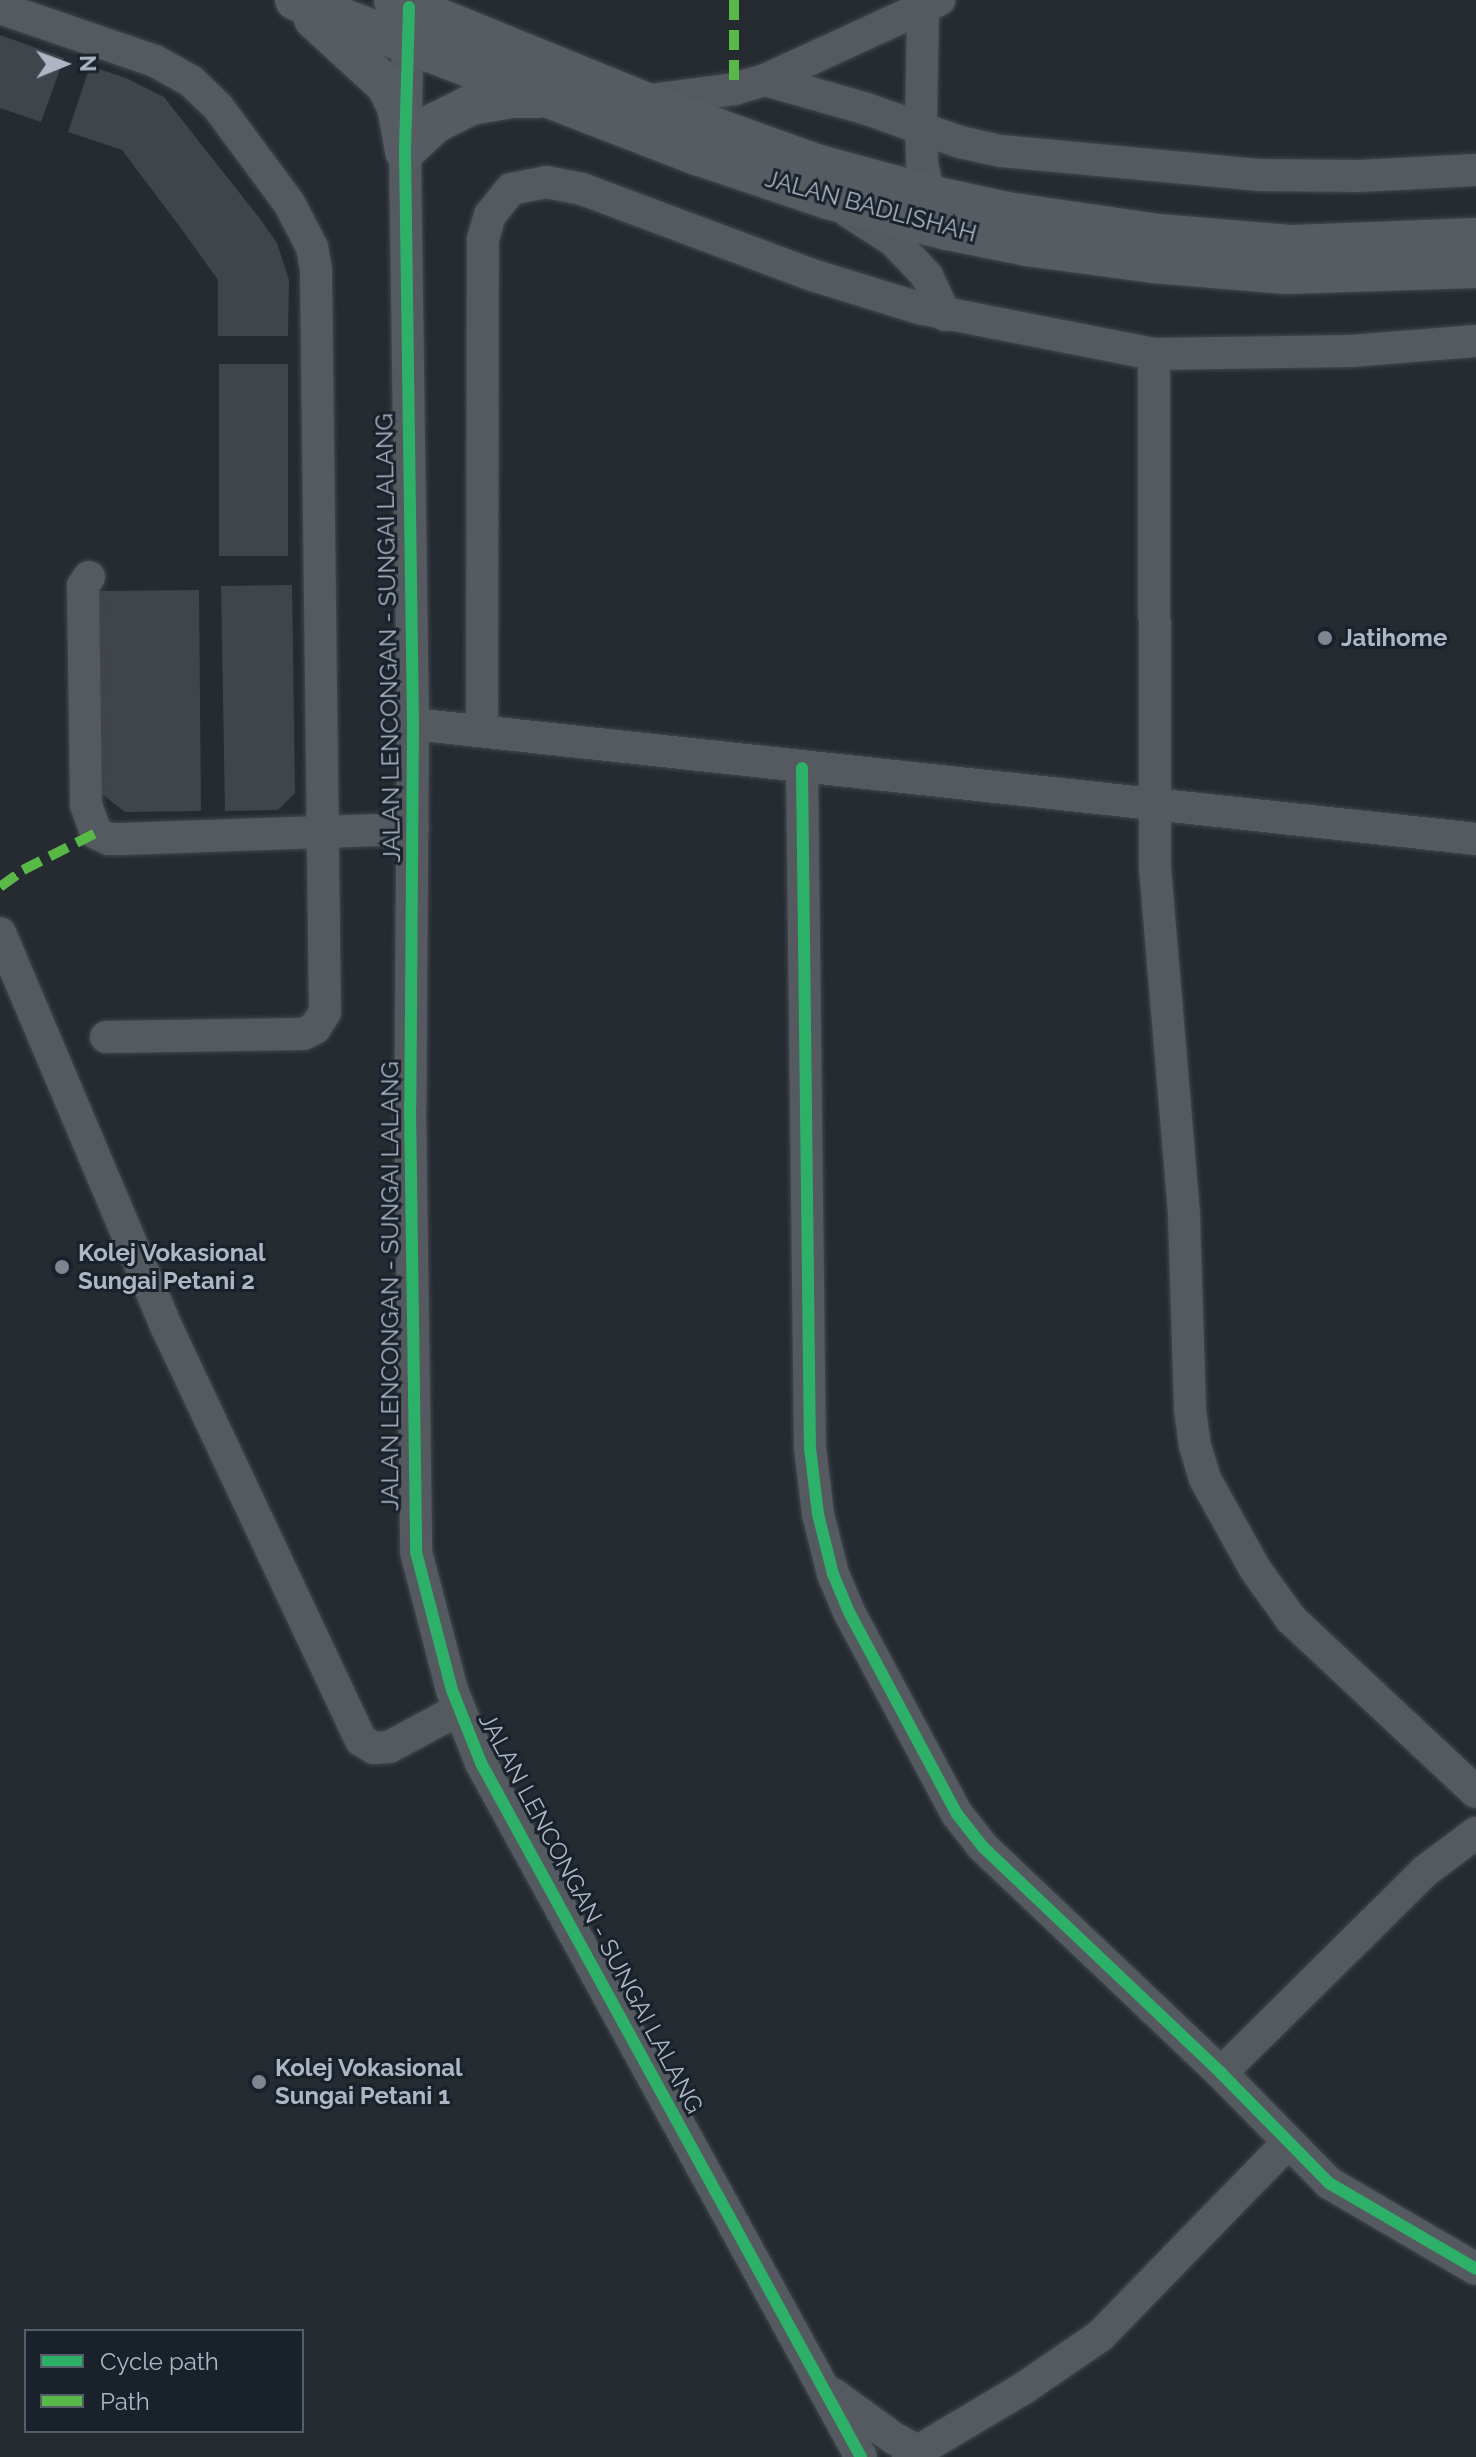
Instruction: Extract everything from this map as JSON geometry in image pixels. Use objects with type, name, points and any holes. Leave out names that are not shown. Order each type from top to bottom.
[{"type":"main road","points":[[286,0],[332,32],[387,86],[397,107],[405,151]]},
{"type":"main road","name":"JALAN BADLISHAH","points":[[295,0],[403,17],[816,164],[929,195],[1007,212],[1158,234],[1293,245],[1476,238]]},
{"type":"main road","name":"JALAN BADLISHAH","points":[[403,17],[547,98],[700,156],[831,200],[1026,246],[1153,263],[1287,274],[1476,268]]},
{"type":"main road","points":[[405,151],[435,123],[471,105],[511,98],[547,98]]},
{"type":"street","points":[[641,101],[734,89],[765,80],[931,4],[921,129],[929,195]]},
{"type":"street","points":[[0,8],[155,61],[191,81],[218,107],[289,203],[312,247],[318,307],[325,1012],[315,1028],[303,1034],[106,1037]]},
{"type":"street","name":"JALAN LENCONGAN - SUNGAI LALANG","points":[[403,17],[413,724],[413,1504],[421,1575],[458,1710],[507,1812],[861,2457]]},
{"type":"street","points":[[765,80],[1001,151],[1258,175],[1359,176],[1476,170]]},
{"type":"street","points":[[482,729],[483,239],[490,215],[511,189],[546,182],[582,189],[809,274],[945,315],[1154,354],[1351,351],[1476,341]]},
{"type":"street","points":[[831,200],[893,240],[927,276],[945,315]]},
{"type":"street","points":[[1154,354],[1159,948],[1189,1291],[1190,1410],[1195,1446],[1205,1479],[1255,1569],[1291,1619],[1476,1792]]},
{"type":"street","points":[[89,577],[83,586],[86,805],[96,833],[109,839],[123,839],[413,829]]},
{"type":"street","points":[[413,724],[482,729],[802,768],[1476,839]]},
{"type":"street","points":[[802,768],[810,1448],[818,1514],[833,1574],[849,1612],[957,1814],[983,1847],[1221,2073],[1329,2183],[1476,2269]]},
{"type":"street","points":[[0,933],[166,1326],[361,1740],[374,1748],[389,1747],[458,1710]]},
{"type":"street","points":[[1221,2073],[1425,1871],[1476,1833]]},
{"type":"street","points":[[821,2385],[858,2414],[919,2453],[1024,2388],[1100,2336],[1288,2143]]},
{"type":"building","points":[[0,35],[64,58],[41,122],[0,108]]},
{"type":"building","points":[[90,66],[126,78],[164,97],[261,220],[277,243],[289,280],[288,336],[218,336],[218,280],[183,231],[122,150],[68,132]]},
{"type":"building","points":[[219,364],[288,364],[288,556],[219,556]]},
{"type":"building","points":[[292,585],[295,793],[278,810],[225,811],[221,586]]},
{"type":"building","points":[[199,590],[201,811],[125,812],[101,793],[99,591]]},
{"type":"marked path","points":[[734,0],[734,89]]},
{"type":"marked path","points":[[0,887],[23,870],[96,833]]},
{"type":"cycle path","points":[[409,7],[405,151],[413,724],[410,1106],[416,1552],[452,1690],[481,1763],[861,2457]]},
{"type":"cycle path","points":[[802,768],[810,1448],[818,1514],[833,1574],[849,1612],[957,1814],[983,1847],[1221,2073],[1329,2183],[1476,2269]]},
{"type":"place","name":"Jatihome","points":[[1325,638]]},
{"type":"place","name":"Kolej Vokasional Sungai Petani 2","points":[[62,1267]]},
{"type":"place","name":"Kolej Vokasional Sungai Petani 1","points":[[259,2082]]}]
